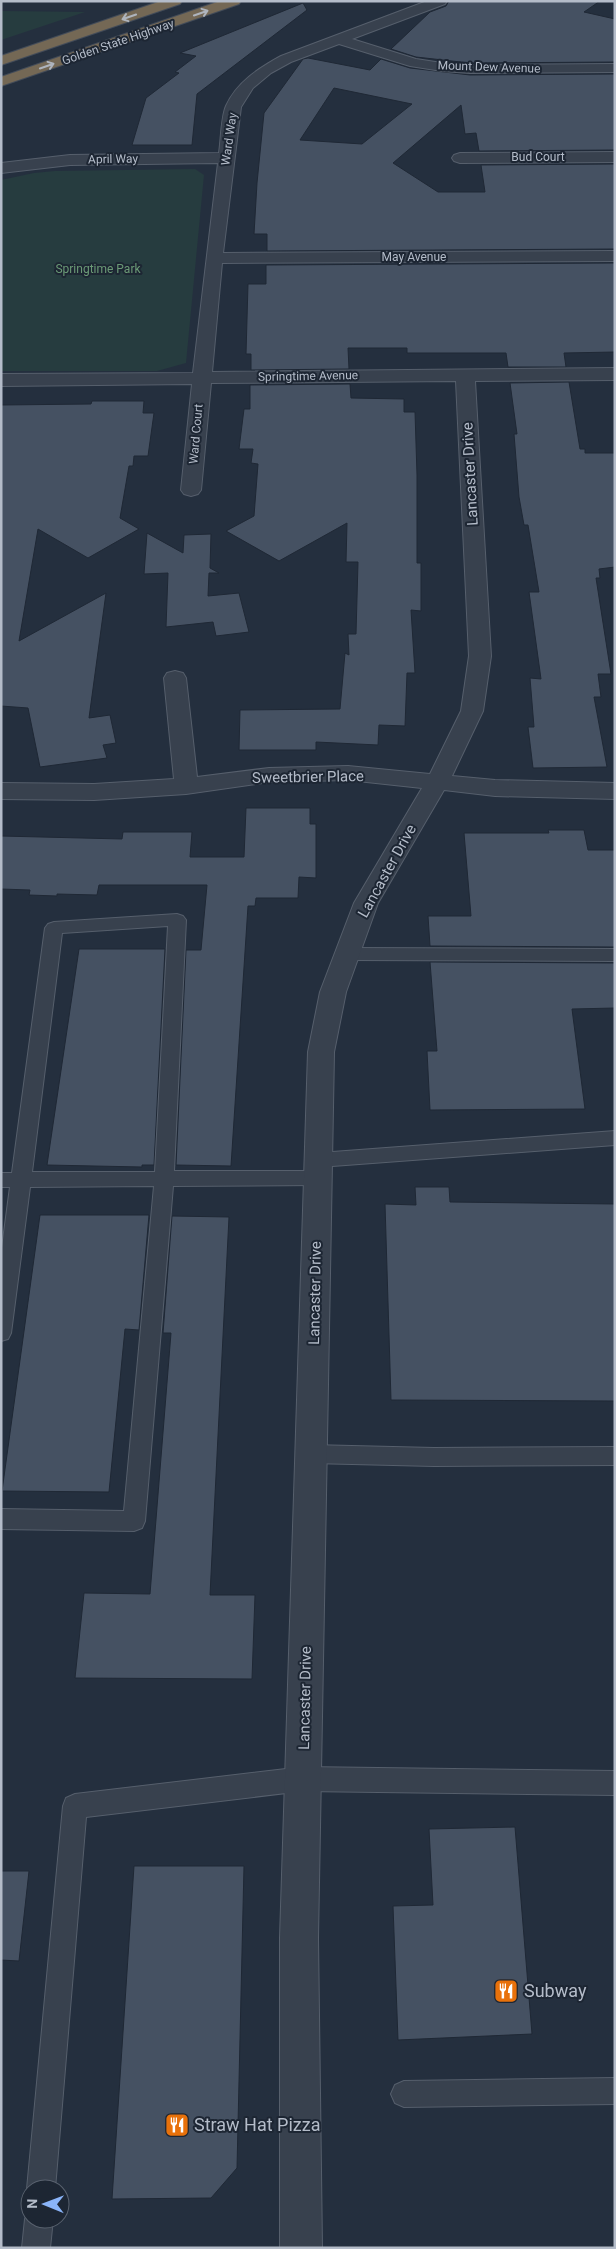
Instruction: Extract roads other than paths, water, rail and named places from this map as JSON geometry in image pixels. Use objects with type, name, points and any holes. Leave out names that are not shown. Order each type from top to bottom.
[{"type":"highway","name":"Golden State Highway","points":[[1,61],[175,1]]},
{"type":"highway","name":"Golden State Highway","points":[[1,82],[234,1]]},
{"type":"street","name":"Ward Way","points":[[201,378],[233,107],[248,86],[266,70],[286,59],[440,1]]},
{"type":"street","name":"Mount Dew Avenue","points":[[338,39],[381,54],[442,67],[470,69],[615,68]]},
{"type":"street","name":"Bud Court","points":[[460,158],[615,157]]},
{"type":"street","name":"April Way","points":[[1,168],[70,160],[226,158]]},
{"type":"street","name":"May Avenue","points":[[214,258],[615,256]]},
{"type":"street","name":"Lancaster Drive","points":[[301,2248],[299,1938],[321,1052],[333,992],[366,903],[438,781],[472,711],[480,656],[464,374]]},
{"type":"street","name":"Springtime Avenue","points":[[1,380],[615,374]]},
{"type":"street","name":"Ward Court","points":[[191,490],[201,378]]},
{"type":"street","points":[[175,678],[186,786]]},
{"type":"street","name":"Sweetbrier Place","points":[[1,791],[94,792],[186,786],[268,775],[348,773],[495,788],[615,792]]},
{"type":"lane","points":[[1,1333],[54,928],[177,920],[164,1179],[134,1521],[1,1519]]},
{"type":"lane","points":[[347,954],[615,955]]},
{"type":"lane","points":[[1,1180],[164,1179],[318,1169],[615,1138]]},
{"type":"lane","points":[[311,1454],[434,1457],[615,1456]]},
{"type":"lane","points":[[42,2179],[75,1806],[303,1779],[615,1783]]},
{"type":"lane","points":[[404,2094],[615,2091]]},
{"type":"lane","points":[[36,2248],[38,2229]]},
{"type":"place","name":"Subway","points":[[506,1991]]},
{"type":"place","name":"Straw Hat Pizza","points":[[177,2125]]},
{"type":"park label","name":"Springtime Park","points":[[98,269]]}]
